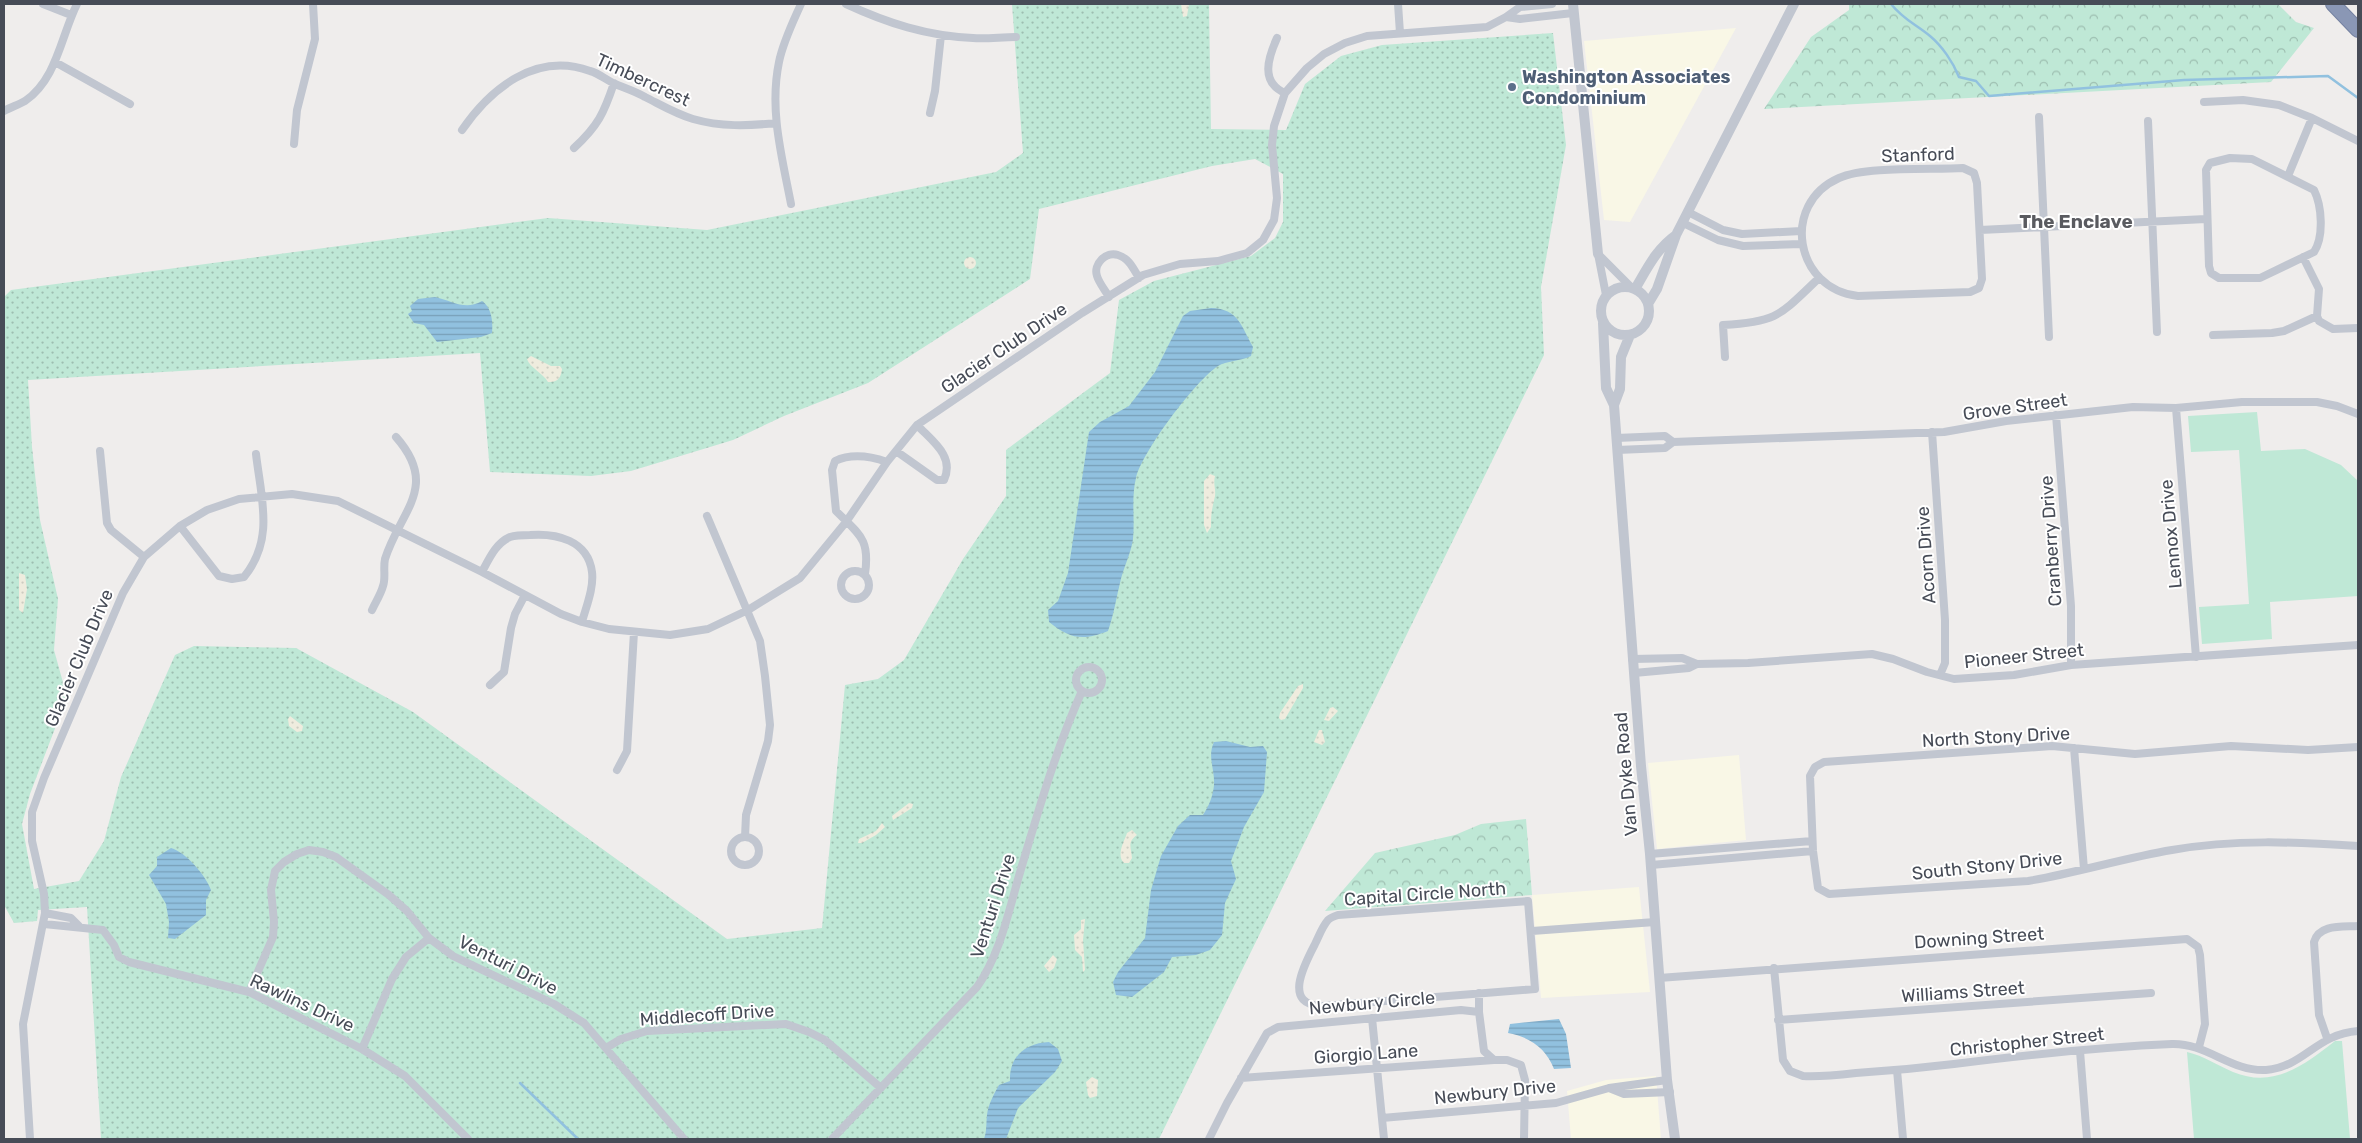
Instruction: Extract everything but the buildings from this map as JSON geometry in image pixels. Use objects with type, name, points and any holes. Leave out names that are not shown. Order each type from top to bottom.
[{"type":"highway","points":[[2333,4],[2358,30]]},
{"type":"street","points":[[43,4],[71,15]]},
{"type":"street","points":[[4,111],[25,100],[45,81],[55,62],[76,4]]},
{"type":"street","points":[[294,144],[297,110],[315,39],[314,4]]},
{"type":"street","points":[[791,204],[776,123],[776,87],[779,61],[790,28],[801,4]]},
{"type":"street","points":[[846,4],[903,27],[941,35],[974,38],[1016,37]]},
{"type":"street","points":[[1398,4],[1400,34]]},
{"type":"street","name":"Glacier Club Drive","points":[[30,1139],[23,1024],[45,913],[44,894],[32,841],[32,812],[44,778],[122,593],[144,557],[180,526],[207,510],[239,499],[292,494],[338,501],[482,572],[561,614],[582,622],[634,632],[670,634],[708,629],[748,610],[800,578],[846,522],[887,462],[917,424],[1139,278],[1180,264],[1218,261],[1247,254],[1262,240],[1274,220],[1277,198],[1272,145],[1274,126],[1285,93],[1307,68],[1324,54],[1345,43],[1367,36],[1487,27],[1520,7],[1552,4]]},
{"type":"street","points":[[1648,304],[1657,289],[1676,235],[1794,4]]},
{"type":"street","points":[[1542,5],[1543,16]]},
{"type":"street","points":[[1573,8],[1598,254],[1606,295]]},
{"type":"street","name":"Glacier Club Drive","points":[[1506,17],[1520,19],[1543,16],[1573,8]]},
{"type":"street","points":[[930,113],[935,91],[941,35]]},
{"type":"street","points":[[1277,38],[1270,55],[1270,79],[1276,88],[1285,93]]},
{"type":"street","points":[[55,62],[130,104]]},
{"type":"street","name":"Timbercrest","points":[[462,130],[477,109],[500,87],[527,72],[560,66],[589,70],[692,119],[717,125],[750,126],[776,123]]},
{"type":"street","points":[[574,148],[592,132],[604,111],[614,83]]},
{"type":"street","points":[[2204,102],[2243,100],[2279,105],[2312,118],[2358,141]]},
{"type":"street","points":[[2039,117],[2049,337]]},
{"type":"street","points":[[2288,176],[2312,118]]},
{"type":"street","points":[[2148,121],[2157,332]]},
{"type":"street","points":[[2230,158],[2252,159],[2288,176],[2314,190],[2318,200],[2320,218],[2319,245],[2314,252],[2260,278],[2218,278],[2211,273],[2206,219],[2206,170],[2210,163],[2230,158]]},
{"type":"street","name":"Stanford","points":[[1801,244],[1801,231],[1814,198],[1837,178],[1862,172],[1963,168],[1969,170],[1977,178],[1980,230]]},
{"type":"street","points":[[1688,212],[1722,230],[1742,234],[1801,231]]},
{"type":"street","points":[[1683,222],[1718,240],[1743,246],[1801,244],[1807,261],[1819,278],[1845,294],[1858,296],[1970,292],[1979,288],[1982,279],[1980,230],[2206,219]]},
{"type":"street","points":[[1633,288],[1664,243],[1676,235]]},
{"type":"street","points":[[1109,297],[1097,275],[1096,268],[1107,255],[1118,254],[1128,261],[1139,278]]},
{"type":"street","points":[[1598,254],[1633,288],[1644,296],[1648,304],[1648,320],[1644,326],[1630,335],[1614,333],[1603,323],[1600,307],[1606,295],[1615,288],[1633,288]]},
{"type":"street","points":[[2303,257],[2318,289],[2317,316],[2322,324],[2333,329],[2358,328]]},
{"type":"street","points":[[1725,357],[1723,325],[1754,324],[1780,314],[1819,278]]},
{"type":"street","points":[[2214,335],[2284,331],[2317,316]]},
{"type":"street","name":"Van Dyke Road","points":[[1603,323],[1606,388],[1614,405],[1632,659],[1651,860],[1667,1080],[1675,1139]]},
{"type":"street","name":"Van Dyke Road","points":[[1614,405],[1620,389],[1621,357],[1630,335]]},
{"type":"street","name":"Grove Street","points":[[1617,450],[1665,448],[1673,442],[1932,432],[2056,415],[2133,407],[2176,408],[2242,402],[2318,402],[2337,406],[2358,414]]},
{"type":"street","name":"Lennox Drive","points":[[2176,408],[2196,657]]},
{"type":"street","name":"Cranberry Drive","points":[[2056,415],[2071,606],[2071,665]]},
{"type":"street","points":[[896,451],[937,480],[944,480],[947,472],[947,461],[942,452],[917,424]]},
{"type":"street","name":"Acorn Drive","points":[[1932,432],[1945,620],[1945,664],[1940,675]]},
{"type":"street","name":"Grove Street","points":[[1616,438],[1664,436],[1673,442]]},
{"type":"street","points":[[372,610],[384,585],[385,560],[415,495],[415,479],[410,453],[396,437]]},
{"type":"street","points":[[100,451],[107,523],[111,530],[144,557]]},
{"type":"street","points":[[180,526],[219,576],[232,579],[244,577],[253,567],[265,532],[256,454]]},
{"type":"street","points":[[865,574],[868,556],[865,544],[860,535],[836,512],[832,470],[835,461],[843,457],[861,456],[887,462]]},
{"type":"street","points":[[707,516],[760,641],[770,725],[768,742],[746,815],[745,837]]},
{"type":"street","points":[[482,572],[498,545],[511,536],[555,536],[571,540],[584,554],[592,572],[590,593],[582,622]]},
{"type":"street","points":[[490,685],[504,672],[511,628],[515,614],[525,595]]},
{"type":"street","points":[[617,770],[626,751],[634,632]]},
{"type":"street","name":"Pioneer Street","points":[[1632,659],[1682,658],[1697,664],[1748,663],[1872,654],[1893,658],[1954,679],[2014,675],[2071,665],[2358,645]]},
{"type":"street","name":"Pioneer Street","points":[[1634,673],[1690,668],[1697,664]]},
{"type":"street","name":"Venturi Drive","points":[[832,1139],[977,987],[986,975],[1000,940],[1057,750],[1082,691]]},
{"type":"street","name":"North Stony Drive","points":[[1812,841],[1810,776],[1815,767],[1824,762],[2052,746],[2136,754],[2231,746],[2308,750],[2358,746]]},
{"type":"street","points":[[2074,748],[2084,869]]},
{"type":"street","points":[[1812,841],[1813,851],[1651,860],[1812,841]]},
{"type":"street","name":"South Stony Drive","points":[[1813,851],[1818,888],[1829,894],[2028,880],[2172,850],[2229,843],[2314,843],[2358,846]]},
{"type":"street","name":"Venturi Drive","points":[[249,992],[274,937],[271,890],[275,872],[284,862],[297,854],[309,850],[323,852],[336,857],[388,895],[407,911],[429,938],[453,956],[570,1014],[584,1023],[684,1139]]},
{"type":"street","name":"Capital Circle North","points":[[1479,994],[1314,1006],[1301,997],[1299,984],[1302,971],[1329,919],[1338,915],[1528,901],[1532,931]]},
{"type":"street","name":"Rawlins Drive","points":[[45,913],[71,918],[79,926]]},
{"type":"street","points":[[1524,1139],[1525,1080],[1521,1065],[1507,1060],[1494,1060],[1484,1051],[1479,1012],[1479,994],[1535,989],[1532,931],[1655,922]]},
{"type":"street","name":"Rawlins Drive","points":[[44,924],[79,926],[103,930],[114,945],[119,957],[129,962],[249,992],[362,1048],[405,1076],[468,1139]]},
{"type":"street","points":[[2327,1038],[2318,1008],[2314,942],[2317,934],[2325,929],[2358,926]]},
{"type":"street","points":[[362,1048],[392,979],[406,957],[429,938]]},
{"type":"street","name":"Downing Street","points":[[1659,978],[1774,968],[2187,939],[2198,947],[2200,955],[2205,1024],[2199,1047]]},
{"type":"street","name":"Christopher Street","points":[[1774,968],[1783,1060],[1790,1071],[1811,1077],[2080,1051],[2174,1044],[2199,1047],[2236,1066],[2265,1070],[2293,1062],[2327,1038],[2344,1032],[2358,1031]]},
{"type":"street","name":"Williams Street","points":[[1778,1020],[2151,993]]},
{"type":"street","name":"Newbury Circle","points":[[1209,1139],[1267,1034],[1278,1027],[1461,1010],[1479,1012]]},
{"type":"street","points":[[1372,1018],[1384,1139]]},
{"type":"street","name":"Middlecoff Drive","points":[[606,1048],[621,1039],[647,1031],[786,1024],[825,1040],[881,1088]]},
{"type":"street","points":[[2080,1051],[2087,1139]]},
{"type":"street","name":"Giorgio Lane","points":[[1241,1078],[1494,1060]]},
{"type":"street","points":[[1897,1070],[1903,1139]]},
{"type":"street","name":"Newbury Drive","points":[[1382,1118],[1556,1103],[1609,1088],[1667,1080]]},
{"type":"street","name":"Newbury Drive","points":[[1609,1088],[1624,1094],[1670,1092]]},
{"type":"shaded area","points":[[1736,28],[1630,222],[1604,220],[1584,41]]},
{"type":"shaded area","points":[[1739,755],[1746,840],[1657,849],[1648,763]]},
{"type":"shaded area","points":[[1639,887],[1650,992],[1541,998],[1532,895]]},
{"type":"shaded area","points":[[1656,1076],[1661,1139],[1571,1139],[1567,1091],[1606,1080]]},
{"type":"green space","points":[[1012,4],[1209,4],[1211,129],[1286,130],[1305,84],[1341,56],[1382,45],[1553,33],[1566,145],[1541,287],[1544,355],[1159,1139],[101,1139],[87,907],[38,910],[37,921],[14,923],[4,905],[4,297],[11,290],[548,218],[707,230],[996,172],[1023,153]],"holes":[[[1255,159],[1283,174],[1283,222],[1275,238],[1251,256],[1154,281],[1119,300],[1110,373],[1006,450],[1006,496],[963,559],[904,660],[878,679],[845,685],[822,928],[727,939],[413,712],[296,648],[194,646],[175,655],[121,777],[104,841],[79,881],[34,889],[22,824],[30,794],[67,697],[54,650],[58,599],[40,520],[32,447],[28,380],[480,353],[490,472],[591,476],[631,471],[733,440],[784,416],[868,383],[1030,279],[1039,209],[1212,166]]]},
{"type":"green space","points":[[1849,4],[2278,4],[2296,22],[2314,28],[2271,82],[1764,109],[1811,37],[1849,10]]},
{"type":"green space","points":[[2257,412],[2261,451],[2305,449],[2341,465],[2358,481],[2358,596],[2270,602],[2272,639],[2202,644],[2199,607],[2249,604],[2239,450],[2191,452],[2188,416]]},
{"type":"green space","points":[[1526,819],[1532,895],[1325,911],[1375,853],[1455,835],[1481,824]]},
{"type":"green space","points":[[2335,1041],[2342,1041],[2350,1139],[2194,1139],[2187,1052],[2205,1058],[2233,1072],[2248,1077],[2262,1078],[2288,1072],[2300,1066]]},
{"type":"sand","points":[[1181,4],[1189,4],[1187,16],[1183,17]]},
{"type":"sand","points":[[970,257],[976,263],[970,269],[964,263]]},
{"type":"sand","points":[[531,356],[551,366],[560,366],[562,369],[561,375],[554,382],[548,382],[527,359]]},
{"type":"sand","points":[[1210,474],[1215,476],[1215,493],[1211,527],[1207,533],[1204,525],[1204,481]]},
{"type":"sand","points":[[19,573],[25,575],[27,589],[23,613],[19,610]]},
{"type":"sand","points":[[1303,684],[1303,688],[1285,719],[1281,720],[1279,718],[1280,713],[1298,686]]},
{"type":"sand","points":[[1333,707],[1338,711],[1329,721],[1324,720],[1330,708]]},
{"type":"sand","points":[[290,716],[303,726],[302,731],[297,732],[289,726],[288,719]]},
{"type":"sand","points":[[1319,730],[1322,730],[1325,742],[1322,745],[1314,742]]},
{"type":"sand","points":[[909,803],[913,804],[912,808],[893,820],[892,816]]},
{"type":"sand","points":[[882,823],[885,827],[876,835],[862,843],[858,843],[859,839],[876,831]]},
{"type":"sand","points":[[1132,830],[1137,835],[1131,842],[1132,858],[1129,863],[1124,863],[1121,856],[1121,848],[1127,833]]},
{"type":"sand","points":[[1085,919],[1083,940],[1085,970],[1083,972],[1082,957],[1075,950],[1074,935],[1081,929],[1081,920]]},
{"type":"sand","points":[[1053,955],[1057,959],[1054,968],[1049,972],[1044,966]]},
{"type":"sand","points":[[1092,1077],[1098,1080],[1097,1096],[1090,1098],[1086,1082]]},
{"type":"water","points":[[435,297],[464,305],[476,304],[482,301],[490,311],[492,333],[481,337],[437,342],[424,325],[414,323],[408,314],[412,311],[410,306],[418,299]]},
{"type":"water","points":[[1211,308],[1228,312],[1238,320],[1253,347],[1251,356],[1221,364],[1208,374],[1196,386],[1159,435],[1140,466],[1136,478],[1132,545],[1121,577],[1108,631],[1084,637],[1070,635],[1049,622],[1048,610],[1058,601],[1068,573],[1089,432],[1100,422],[1129,406],[1155,372],[1183,316],[1190,311]]},
{"type":"water","points":[[1226,741],[1250,747],[1263,746],[1267,752],[1264,792],[1244,827],[1231,861],[1236,879],[1225,903],[1222,935],[1210,950],[1196,955],[1172,957],[1164,972],[1132,997],[1116,995],[1113,982],[1118,972],[1145,938],[1151,890],[1161,856],[1178,826],[1190,815],[1203,815],[1205,812],[1212,797],[1214,785],[1211,758],[1212,747],[1214,742]]},
{"type":"water","points":[[171,848],[183,854],[195,865],[211,890],[206,900],[206,915],[175,939],[168,938],[169,922],[166,904],[149,875],[157,866],[157,857]]},
{"type":"water","points":[[1559,1019],[1566,1034],[1571,1068],[1554,1069],[1542,1049],[1523,1037],[1508,1033],[1510,1024]]},
{"type":"water","points":[[1049,1042],[1058,1049],[1062,1061],[1055,1072],[1018,1108],[1006,1139],[984,1139],[990,1103],[999,1085],[1010,1081],[1012,1064],[1020,1052],[1033,1045]]},
{"type":"waterway","points":[[1891,4],[1900,14],[1939,45],[1959,77],[1976,81],[1989,96],[2184,80],[2328,76],[2358,98]]},
{"type":"waterway","points":[[520,1083],[578,1139]]},
{"type":"place","name":"Washington Associates Condominium","points":[[1512,87]]},
{"type":"district","name":"The Enclave","points":[[2076,221]]}]
